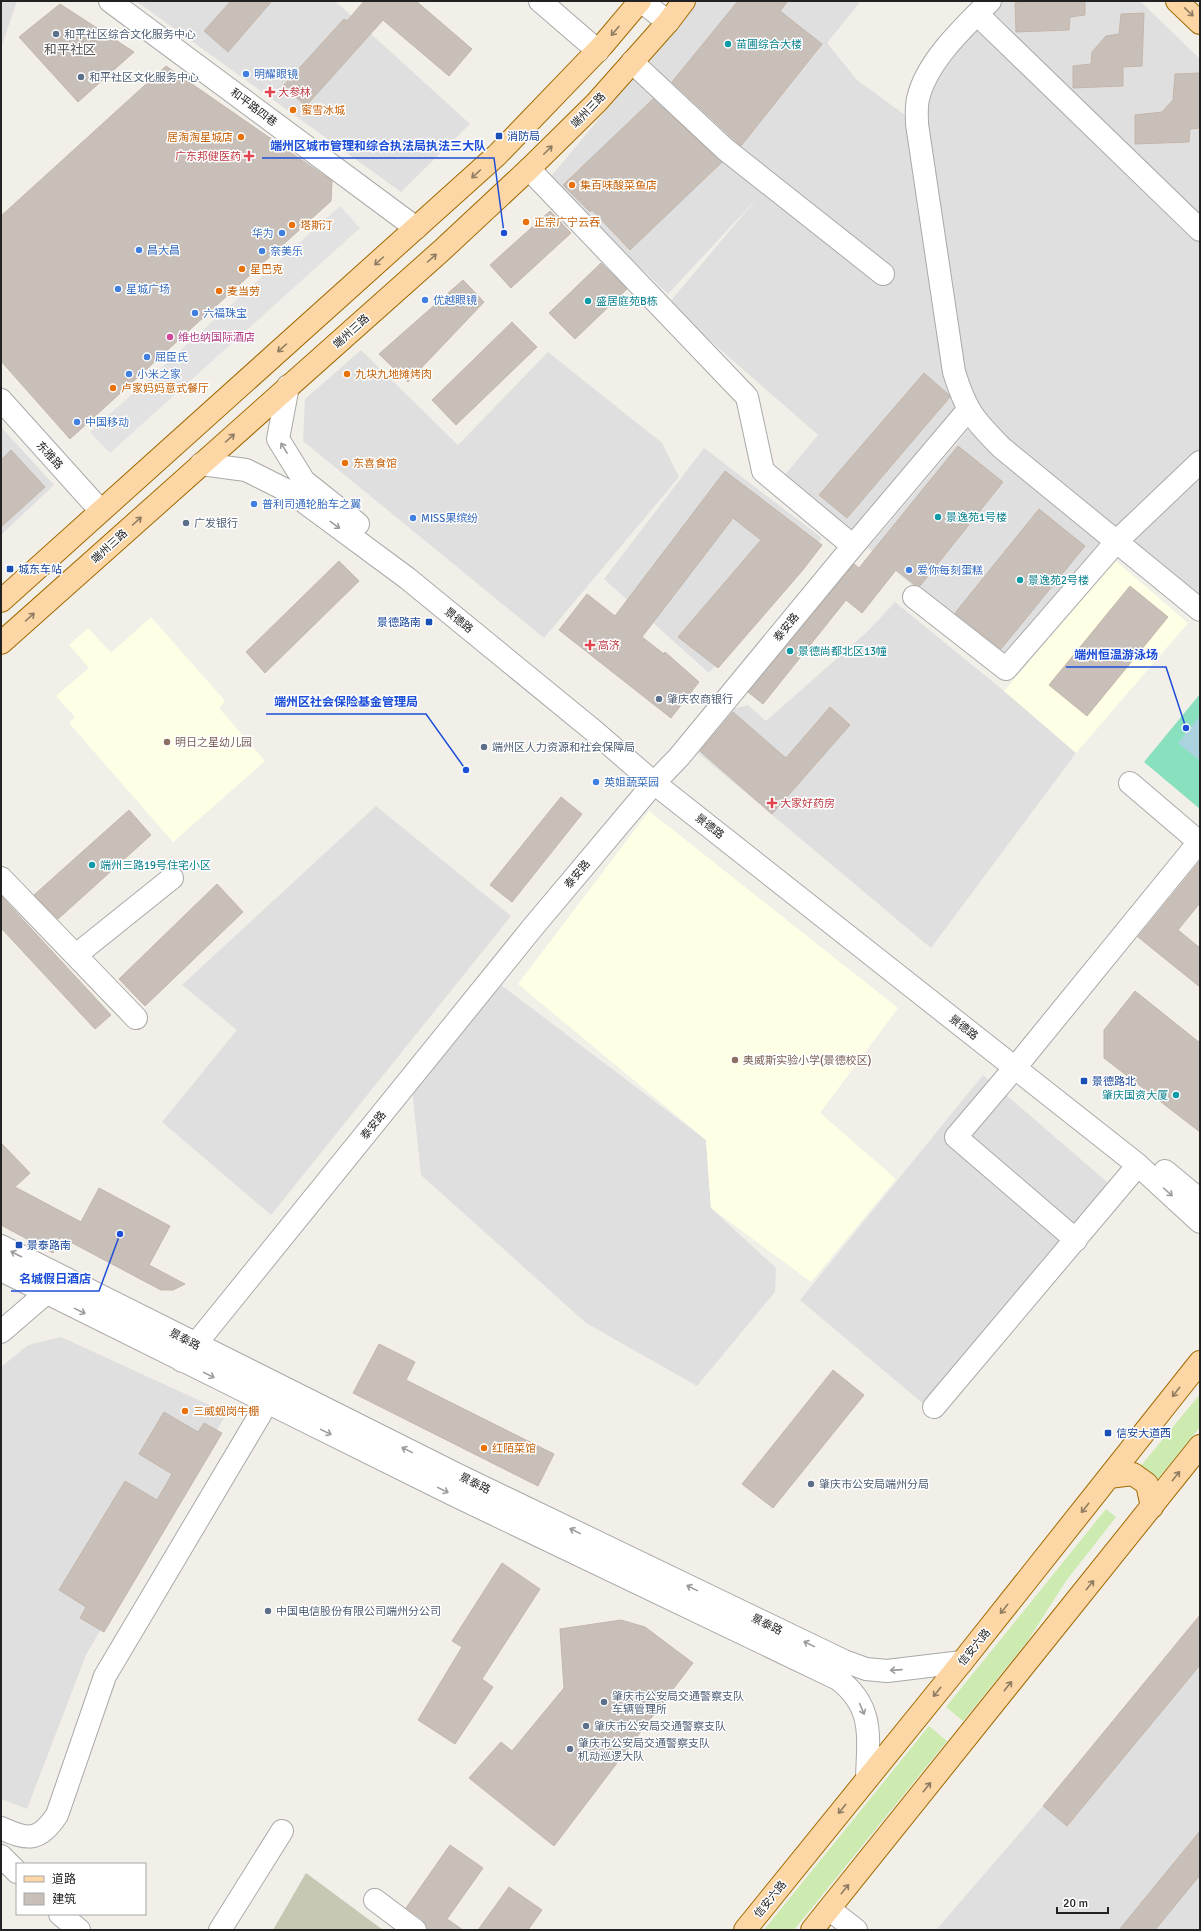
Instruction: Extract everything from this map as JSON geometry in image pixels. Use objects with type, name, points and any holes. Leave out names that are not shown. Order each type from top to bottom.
[{"type":"main road","points":[[1,601],[100,510],[497,155],[598,51],[640,1]]},
{"type":"main road","name":"端州三路","points":[[1,643],[441,251],[529,169],[596,103],[668,22],[684,1]]},
{"type":"main road","points":[[1177,1],[1200,23]]},
{"type":"main road","name":"信安六路","points":[[744,1930],[962,1662],[1200,1362]]},
{"type":"main road","points":[[812,1930],[1200,1446]]},
{"type":"main road","points":[[1109,1477],[1133,1474],[1147,1484],[1152,1507]]},
{"type":"street","name":"和平路四巷","points":[[110,1],[416,228]]},
{"type":"street","points":[[540,1],[598,51]]},
{"type":"street","points":[[640,1],[668,22]]},
{"type":"street","points":[[1200,230],[984,8],[938,57],[924,81],[917,100],[916,124],[954,372],[961,396],[968,410],[977,422],[1002,448],[1200,610]]},
{"type":"street","points":[[632,62],[725,150],[884,274]]},
{"type":"street","points":[[529,169],[747,397],[763,471],[853,546]]},
{"type":"street","name":"景德路","points":[[288,386],[278,439],[304,481],[659,778],[1019,1062],[1200,1200]]},
{"type":"street","name":"东雅路","points":[[1,400],[100,510]]},
{"type":"street","name":"泰安路","points":[[189,1353],[533,927],[659,778],[679,757],[853,546],[968,410]]},
{"type":"street","points":[[914,597],[1006,669],[1117,541],[1200,462]]},
{"type":"street","name":"景德路","points":[[201,464],[246,470],[292,493],[407,578],[594,731],[659,778]]},
{"type":"street","points":[[1076,1240],[956,1137],[1199,842],[1130,783]]},
{"type":"street","points":[[1,878],[136,1018]]},
{"type":"street","points":[[76,956],[172,878]]},
{"type":"street","name":"景德路","points":[[1019,1062],[1138,1165],[1200,1222]]},
{"type":"street","points":[[934,1407],[1138,1165]]},
{"type":"street","name":"景泰路","points":[[1,1246],[189,1353],[460,1476],[844,1661],[866,1669],[887,1671],[962,1662]]},
{"type":"street","points":[[1,1270],[45,1294],[189,1353],[267,1403],[628,1580],[838,1679],[850,1689],[861,1706],[868,1726],[867,1779]]},
{"type":"street","points":[[1,1332],[45,1294]]},
{"type":"street","points":[[1,1828],[19,1836],[32,1836],[46,1830],[57,1815],[105,1676],[267,1403]]},
{"type":"street","points":[[220,1930],[282,1831]]},
{"type":"street","points":[[1,1856],[16,1871]]},
{"type":"street","points":[[374,1900],[415,1930]]},
{"type":"street","points":[[829,1909],[856,1930]]},
{"type":"street","points":[[61,1915],[79,1930]]},
{"type":"shaded area","points":[[1,1],[17,1],[1,48]]},
{"type":"shaded area","points":[[136,1],[335,1],[470,124],[401,192]]},
{"type":"shaded area","points":[[697,1],[861,1],[827,43],[857,80],[916,123],[917,100],[990,1],[1140,1],[1200,59],[1200,608],[968,410],[853,546],[784,476],[818,435],[668,304],[758,197],[668,294],[548,180]]},
{"type":"shaded area","points":[[340,206],[360,228],[110,453],[90,432]]},
{"type":"shaded area","points":[[361,350],[458,445],[548,352],[662,443],[679,477],[544,638],[303,441],[305,399]]},
{"type":"shaded area","points":[[1,427],[54,485],[1,535]]},
{"type":"shaded area","points":[[968,430],[1105,546],[1005,664],[868,548]]},
{"type":"shaded area","points":[[704,448],[822,538],[709,673],[604,579]]},
{"type":"shaded area","points":[[1116,561],[1188,623],[1076,753],[1004,691]]},
{"type":"shaded area","points":[[895,602],[1004,691],[1076,753],[931,948],[697,752],[734,709],[748,705],[766,721],[868,631]]},
{"type":"shaded area","name":"明日之星幼儿园","points":[[151,617],[225,701],[219,708],[265,761],[173,842],[69,723],[75,717],[56,696],[89,668],[69,645],[88,628],[111,653]]},
{"type":"shaded area","points":[[376,806],[511,916],[271,1215],[162,1122],[237,1030],[182,985]]},
{"type":"shaded area","name":"奥威斯实验小学(景德校区)","points":[[649,811],[898,1008],[820,1113],[896,1179],[811,1282],[711,1208],[706,1140],[518,984]]},
{"type":"shaded area","points":[[501,985],[706,1140],[711,1208],[776,1268],[775,1292],[697,1386],[586,1323],[421,1175],[412,1090]]},
{"type":"shaded area","points":[[983,1075],[1113,1187],[927,1407],[800,1300]]},
{"type":"shaded area","points":[[61,1337],[227,1413],[86,1655],[27,1809],[1,1799],[1,1367],[28,1345]]},
{"type":"shaded area","points":[[1200,1615],[1200,1930],[936,1930],[1043,1806]]},
{"type":"shaded area","points":[[306,1873],[383,1930],[273,1930]]},
{"type":"green space","points":[[1200,694],[1200,809],[1144,762]]},
{"type":"green space","points":[[1200,1394],[1200,1427],[1147,1492],[1130,1479]]},
{"type":"green space","points":[[1106,1509],[1116,1517],[1066,1581],[1027,1642],[963,1721],[946,1707]]},
{"type":"green space","points":[[929,1726],[947,1741],[794,1930],[764,1930]]},
{"type":"water","points":[[1200,716],[1200,761],[1178,743]]},
{"type":"building","points":[[231,1],[272,1],[228,52],[204,31]]},
{"type":"building","points":[[364,1],[416,1],[472,49],[449,76],[383,20],[306,106],[283,86],[344,19],[347,21]]},
{"type":"building","points":[[738,1],[788,1],[780,11],[822,44],[741,146],[672,82]]},
{"type":"building","points":[[1031,1],[1085,1],[1085,15],[1070,17],[1069,30],[1016,32],[1015,3]]},
{"type":"building","name":"和平社区文化服务中心","points":[[60,4],[134,52],[78,102],[19,37]]},
{"type":"building","points":[[1144,13],[1142,66],[1123,67],[1123,86],[1073,88],[1073,66],[1091,64],[1092,52],[1106,36],[1119,34],[1121,14]]},
{"type":"building","name":"星城广场","points":[[166,66],[332,181],[331,201],[70,439],[1,361],[1,216]]},
{"type":"building","points":[[1200,73],[1200,128],[1190,129],[1189,142],[1135,144],[1135,115],[1162,112],[1173,100],[1175,74]]},
{"type":"building","points":[[653,99],[722,162],[630,250],[592,210],[590,212],[563,185]]},
{"type":"building","points":[[550,211],[571,233],[511,288],[490,265]]},
{"type":"building","name":"盛居庭苑B栋","points":[[601,263],[627,289],[575,339],[549,313]]},
{"type":"building","points":[[463,280],[484,302],[408,382],[379,354]]},
{"type":"building","points":[[512,322],[537,347],[456,425],[432,400]]},
{"type":"building","points":[[924,373],[950,397],[847,518],[819,495]]},
{"type":"building","name":"景逸苑1号楼","points":[[958,446],[1003,482],[920,586],[915,585],[896,570],[862,613],[846,600],[763,704],[748,692],[854,564],[859,568]]},
{"type":"building","points":[[11,450],[45,487],[1,527],[1,460]]},
{"type":"building","points":[[725,471],[822,545],[802,571],[718,668],[678,637],[761,540],[733,518],[642,637],[664,654],[665,652],[699,682],[671,718],[559,630],[587,594],[615,616]]},
{"type":"building","name":"景逸苑2号楼","points":[[1039,509],[1085,546],[1001,649],[955,613]]},
{"type":"building","points":[[339,561],[359,581],[265,673],[246,652]]},
{"type":"building","points":[[1130,586],[1168,617],[1087,716],[1049,685]]},
{"type":"building","points":[[830,707],[850,725],[772,814],[700,751],[733,712],[786,758]]},
{"type":"building","points":[[561,797],[582,814],[512,902],[490,885]]},
{"type":"building","name":"端州三路19号住宅小区","points":[[129,810],[151,835],[58,919],[34,895]]},
{"type":"building","points":[[1200,861],[1200,903],[1178,930],[1200,948],[1200,987],[1138,937]]},
{"type":"building","points":[[217,884],[243,912],[145,1006],[119,979]]},
{"type":"building","points":[[1,896],[111,1015],[95,1029],[1,928]]},
{"type":"building","name":"肇庆国资大厦","points":[[1135,991],[1200,1043],[1200,1132],[1104,1058],[1104,1030]]},
{"type":"building","points":[[1,1143],[30,1173],[15,1187],[81,1222],[99,1188],[170,1226],[149,1265],[185,1284],[173,1290],[161,1290],[61,1237],[53,1253],[1,1225]]},
{"type":"building","points":[[379,1344],[415,1362],[406,1380],[554,1454],[538,1486],[353,1393]]},
{"type":"building","points":[[833,1370],[864,1395],[773,1508],[742,1484]]},
{"type":"building","points":[[164,1412],[198,1432],[204,1423],[222,1433],[104,1632],[80,1618],[86,1607],[59,1590],[125,1481],[157,1500],[172,1474],[139,1454]]},
{"type":"building","points":[[502,1563],[540,1589],[482,1679],[493,1687],[455,1744],[418,1720],[462,1647],[452,1641]]},
{"type":"building","points":[[1200,1615],[1200,1665],[1067,1826],[1043,1806]]},
{"type":"building","points":[[621,1620],[645,1627],[693,1663],[554,1846],[469,1778],[501,1742],[512,1751],[564,1688],[560,1629]]},
{"type":"building","points":[[1200,1831],[1200,1875],[1155,1930],[1119,1930]]},
{"type":"building","points":[[450,1845],[483,1868],[447,1919],[463,1930],[427,1930],[423,1920],[406,1908]]},
{"type":"building","points":[[509,1887],[542,1910],[528,1930],[478,1930]]},
{"type":"place","name":"和平社区综合文化服务中心","points":[[56,34]]},
{"type":"place","name":"苗圃综合大楼","points":[[728,44]]},
{"type":"place","name":"明耀眼镜","points":[[246,74]]},
{"type":"place","name":"和平社区文化服务中心","points":[[81,77]]},
{"type":"place","name":"大参林","points":[[270,92]]},
{"type":"place","name":"蜜雪冰城","points":[[293,110]]},
{"type":"place","name":"消防局","points":[[499,136]]},
{"type":"place","name":"居淘淘星城店","points":[[241,137]]},
{"type":"place","name":"广东邦健医药","points":[[249,156]]},
{"type":"place","name":"集百味酸菜鱼店","points":[[572,185]]},
{"type":"place","name":"正宗广宁云吞","points":[[526,222]]},
{"type":"place","name":"塔斯汀","points":[[292,225]]},
{"type":"place","name":"华为","points":[[282,233]]},
{"type":"place","name":"端州区城市管理和综合执法局执法三大队","points":[[504,233]]},
{"type":"place","name":"昌大昌","points":[[139,250]]},
{"type":"place","name":"奈美乐","points":[[262,251]]},
{"type":"place","name":"星巴克","points":[[242,269]]},
{"type":"place","name":"星城广场","points":[[118,289]]},
{"type":"place","name":"麦当劳","points":[[219,291]]},
{"type":"place","name":"优越眼镜","points":[[425,300]]},
{"type":"place","name":"盛居庭苑B栋","points":[[588,301]]},
{"type":"place","name":"六福珠宝","points":[[195,313]]},
{"type":"place","name":"维也纳国际酒店","points":[[170,337]]},
{"type":"place","name":"屈臣氏","points":[[147,357]]},
{"type":"place","name":"小米之家","points":[[129,374]]},
{"type":"place","name":"九块九地摊烤肉","points":[[347,374]]},
{"type":"place","name":"卢家妈妈意式餐厅","points":[[113,388]]},
{"type":"place","name":"中国移动","points":[[77,422]]},
{"type":"place","name":"东喜食馆","points":[[345,463]]},
{"type":"place","name":"普利司通轮胎车之翼","points":[[254,504]]},
{"type":"place","name":"景逸苑1号楼","points":[[938,517]]},
{"type":"place","name":"MISS果缤纷","points":[[413,518]]},
{"type":"place","name":"广发银行","points":[[186,523]]},
{"type":"place","name":"城东车站","points":[[10,569]]},
{"type":"place","name":"爱你每刻蛋糕","points":[[909,570]]},
{"type":"place","name":"景逸苑2号楼","points":[[1020,580]]},
{"type":"place","name":"景德路南","points":[[429,622]]},
{"type":"place","name":"高济","points":[[590,645]]},
{"type":"place","name":"景德尚都北区13幢","points":[[790,651]]},
{"type":"place","name":"肇庆农商银行","points":[[659,699]]},
{"type":"place","name":"端州恒温游泳场","points":[[1186,728]]},
{"type":"place","name":"明日之星幼儿园","points":[[167,742]]},
{"type":"place","name":"端州区人力资源和社会保障局","points":[[484,747]]},
{"type":"place","name":"端州区社会保险基金管理局","points":[[466,770]]},
{"type":"place","name":"英姐蔬菜园","points":[[596,782]]},
{"type":"place","name":"大家好药房","points":[[772,803]]},
{"type":"place","name":"端州三路19号住宅小区","points":[[92,865]]},
{"type":"place","name":"奥威斯实验小学(景德校区)","points":[[735,1060]]},
{"type":"place","name":"景德路北","points":[[1084,1081]]},
{"type":"place","name":"肇庆国资大厦","points":[[1176,1095]]},
{"type":"place","name":"名城假日酒店","points":[[120,1234]]},
{"type":"place","name":"景泰路南","points":[[19,1245]]},
{"type":"place","name":"三威蚬岗牛棚","points":[[185,1411]]},
{"type":"place","name":"信安大道西","points":[[1108,1433]]},
{"type":"place","name":"红陌菜馆","points":[[484,1448]]},
{"type":"place","name":"肇庆市公安局端州分局","points":[[811,1484]]},
{"type":"place","name":"中国电信股份有限公司端州分公司","points":[[268,1611]]},
{"type":"place","name":"肇庆市公安局交通警察支队 车辆管理所","points":[[604,1702]]},
{"type":"place","name":"肇庆市公安局交通警察支队","points":[[586,1726]]},
{"type":"place","name":"肇庆市公安局交通警察支队 机动巡逻大队","points":[[570,1749]]},
{"type":"district","name":"和平社区","points":[[70,49]]}]
